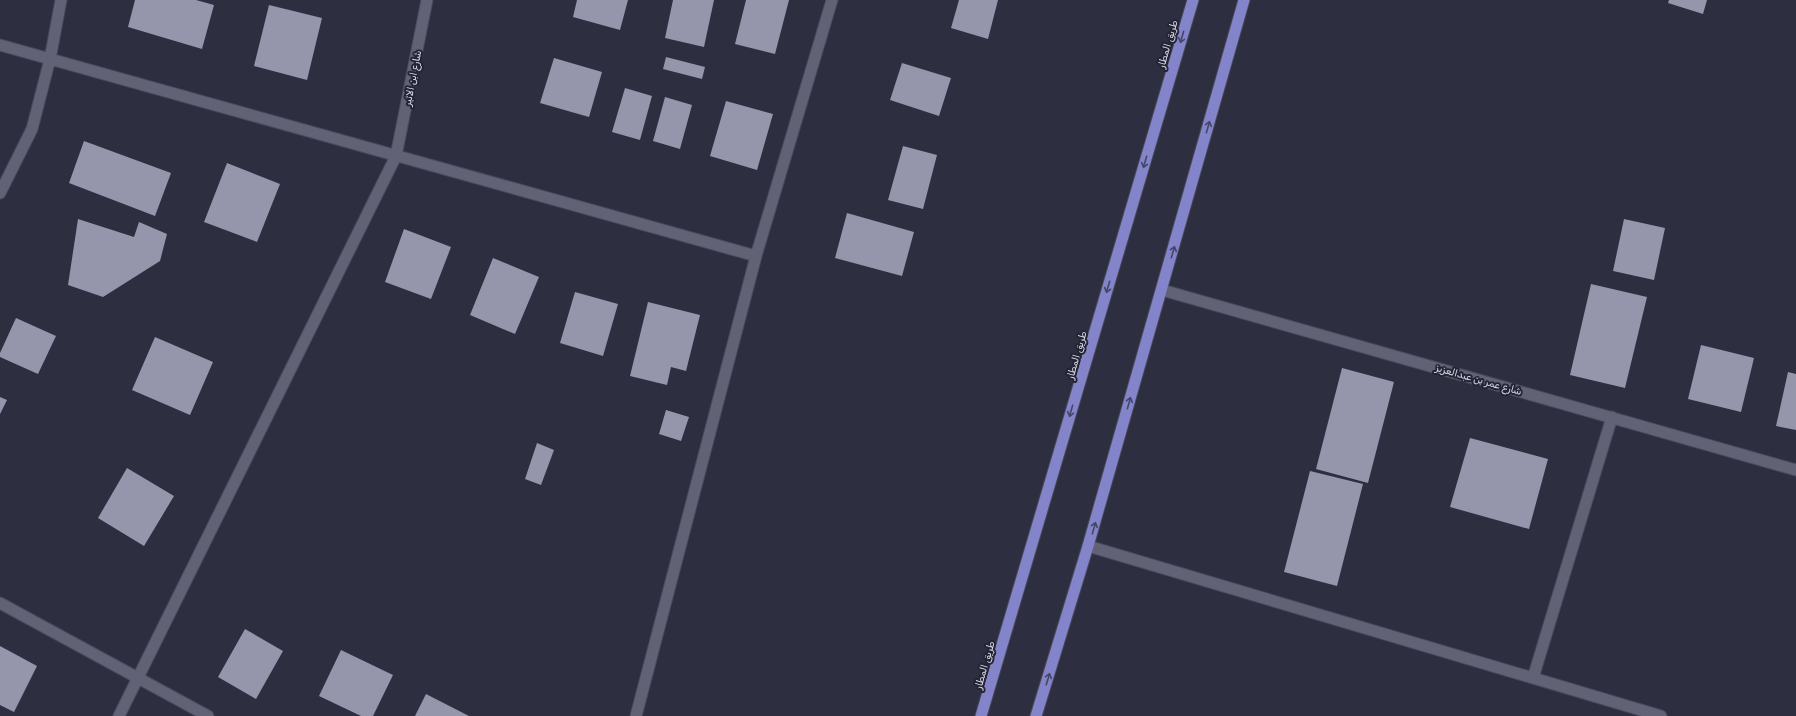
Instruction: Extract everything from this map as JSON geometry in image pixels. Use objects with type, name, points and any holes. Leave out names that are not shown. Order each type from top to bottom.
[{"type":"highway","name":"طريق المطار","points":[[981,716],[1193,0]]},
{"type":"highway","points":[[1036,716],[1088,546],[1244,0]]},
{"type":"street","points":[[0,193],[32,129],[50,59],[61,0]]},
{"type":"street","name":"شارع ابن الاثير","points":[[119,716],[396,156],[427,0]]},
{"type":"street","points":[[636,716],[756,256],[832,0]]},
{"type":"street","points":[[0,45],[756,256]]},
{"type":"street","name":"شارع عمر بن عبدالعزيز","points":[[1162,290],[1796,470]]},
{"type":"street","points":[[1533,678],[1612,417]]},
{"type":"street","points":[[1088,546],[1661,716]]},
{"type":"street","points":[[0,602],[208,716]]},
{"type":"building","points":[[135,0],[196,0],[214,5],[202,49],[128,27]]},
{"type":"building","points":[[577,0],[628,0],[620,30],[573,17]]},
{"type":"building","points":[[673,0],[714,0],[704,47],[665,38]]},
{"type":"building","points":[[746,0],[789,0],[775,54],[735,44]]},
{"type":"building","points":[[959,0],[998,0],[988,39],[951,28]]},
{"type":"building","points":[[1669,0],[1707,0],[1703,14],[1668,3]]},
{"type":"building","points":[[269,5],[322,18],[307,80],[254,66]]},
{"type":"building","points":[[666,57],[705,67],[702,79],[663,69]]},
{"type":"building","points":[[554,58],[602,72],[589,117],[540,103]]},
{"type":"building","points":[[902,63],[951,78],[939,116],[890,100]]},
{"type":"building","points":[[625,88],[652,96],[640,140],[612,132]]},
{"type":"building","points":[[665,97],[692,105],[680,149],[653,141]]},
{"type":"building","points":[[726,101],[773,114],[757,170],[710,156]]},
{"type":"building","points":[[84,141],[171,173],[155,216],[69,183]]},
{"type":"building","points":[[903,146],[937,155],[923,209],[888,200]]},
{"type":"building","points":[[227,163],[280,184],[257,242],[204,222]]},
{"type":"building","points":[[847,213],[914,232],[902,276],[835,258]]},
{"type":"building","points":[[78,219],[134,237],[139,222],[167,234],[160,261],[103,297],[68,285]]},
{"type":"building","points":[[1624,219],[1665,228],[1654,280],[1613,271]]},
{"type":"building","points":[[404,229],[451,247],[431,299],[385,282]]},
{"type":"building","points":[[493,258],[539,277],[515,334],[470,315]]},
{"type":"building","points":[[1591,284],[1647,297],[1625,388],[1570,375]]},
{"type":"building","points":[[575,292],[618,304],[603,356],[560,343]]},
{"type":"building","points":[[648,302],[700,315],[686,371],[671,367],[667,385],[630,376]]},
{"type":"building","points":[[16,318],[56,336],[38,374],[0,357],[0,353]]},
{"type":"building","points":[[155,337],[213,362],[190,415],[132,390]]},
{"type":"building","points":[[1701,345],[1754,358],[1741,412],[1688,399]]},
{"type":"building","points":[[1342,368],[1394,382],[1368,483],[1316,469]]},
{"type":"building","points":[[1788,372],[1796,374],[1796,430],[1776,426]]},
{"type":"building","points":[[0,397],[7,400],[0,414]]},
{"type":"building","points":[[666,410],[689,417],[681,441],[659,434]]},
{"type":"building","points":[[1470,438],[1548,459],[1529,529],[1450,507]]},
{"type":"building","points":[[537,443],[554,450],[541,485],[525,479]]},
{"type":"building","points":[[127,468],[174,496],[144,546],[98,518]]},
{"type":"building","points":[[1310,471],[1363,484],[1337,586],[1284,572]]},
{"type":"building","points":[[245,629],[283,651],[256,699],[218,677]]},
{"type":"building","points":[[0,646],[37,666],[14,712],[0,705]]},
{"type":"building","points":[[341,650],[393,675],[373,716],[361,716],[319,696]]},
{"type":"building","points":[[426,694],[469,716],[415,716]]}]
